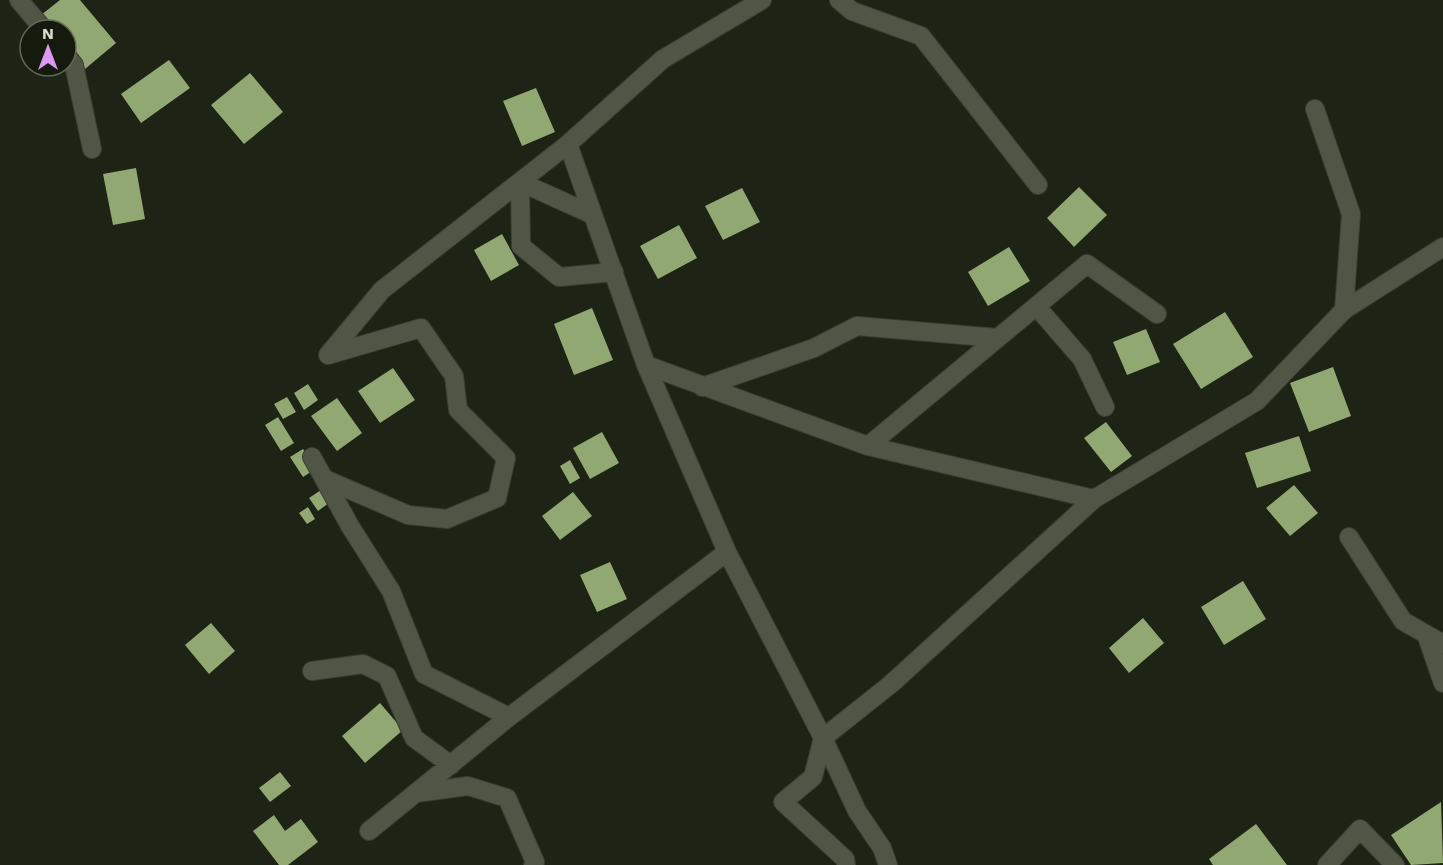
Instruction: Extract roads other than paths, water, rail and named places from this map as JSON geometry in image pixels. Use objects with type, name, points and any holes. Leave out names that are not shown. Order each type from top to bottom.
[{"type":"street","points":[[19,0],[34,18]]},
{"type":"street","points":[[327,480],[408,515],[447,519],[497,498],[506,458],[458,410],[454,376],[420,328],[328,355],[382,290],[568,144],[663,59],[762,0]]},
{"type":"street","points":[[840,0],[852,11],[921,36],[1038,185]]},
{"type":"street","points":[[77,78],[92,149]]},
{"type":"street","points":[[1315,109],[1351,214],[1344,310]]},
{"type":"street","points":[[568,144],[646,365],[727,552],[823,738],[857,811],[882,848],[888,865]]},
{"type":"street","points":[[520,182],[593,214]]},
{"type":"street","points":[[520,182],[521,246],[559,276],[614,272]]},
{"type":"street","points":[[846,865],[845,859],[783,802],[813,777],[823,738],[891,684],[1094,499],[1257,401],[1344,310],[1443,247]]},
{"type":"street","points":[[868,447],[1087,264],[1157,314]]},
{"type":"street","points":[[1036,306],[1082,359],[1105,407]]},
{"type":"street","points":[[702,387],[814,348],[857,326],[998,338]]},
{"type":"street","points":[[646,365],[868,447],[1094,499]]},
{"type":"street","points":[[312,457],[327,480],[350,526],[391,591],[424,674],[509,717]]},
{"type":"street","points":[[1349,537],[1403,621],[1443,644]]},
{"type":"street","points":[[369,831],[509,717],[727,552]]},
{"type":"street","points":[[1426,634],[1443,684]]},
{"type":"street","points":[[312,671],[363,664],[387,676],[414,738],[451,765]]},
{"type":"street","points":[[415,793],[468,786],[507,798],[535,862],[533,865]]},
{"type":"street","points":[[1327,865],[1360,829],[1395,865]]}]
